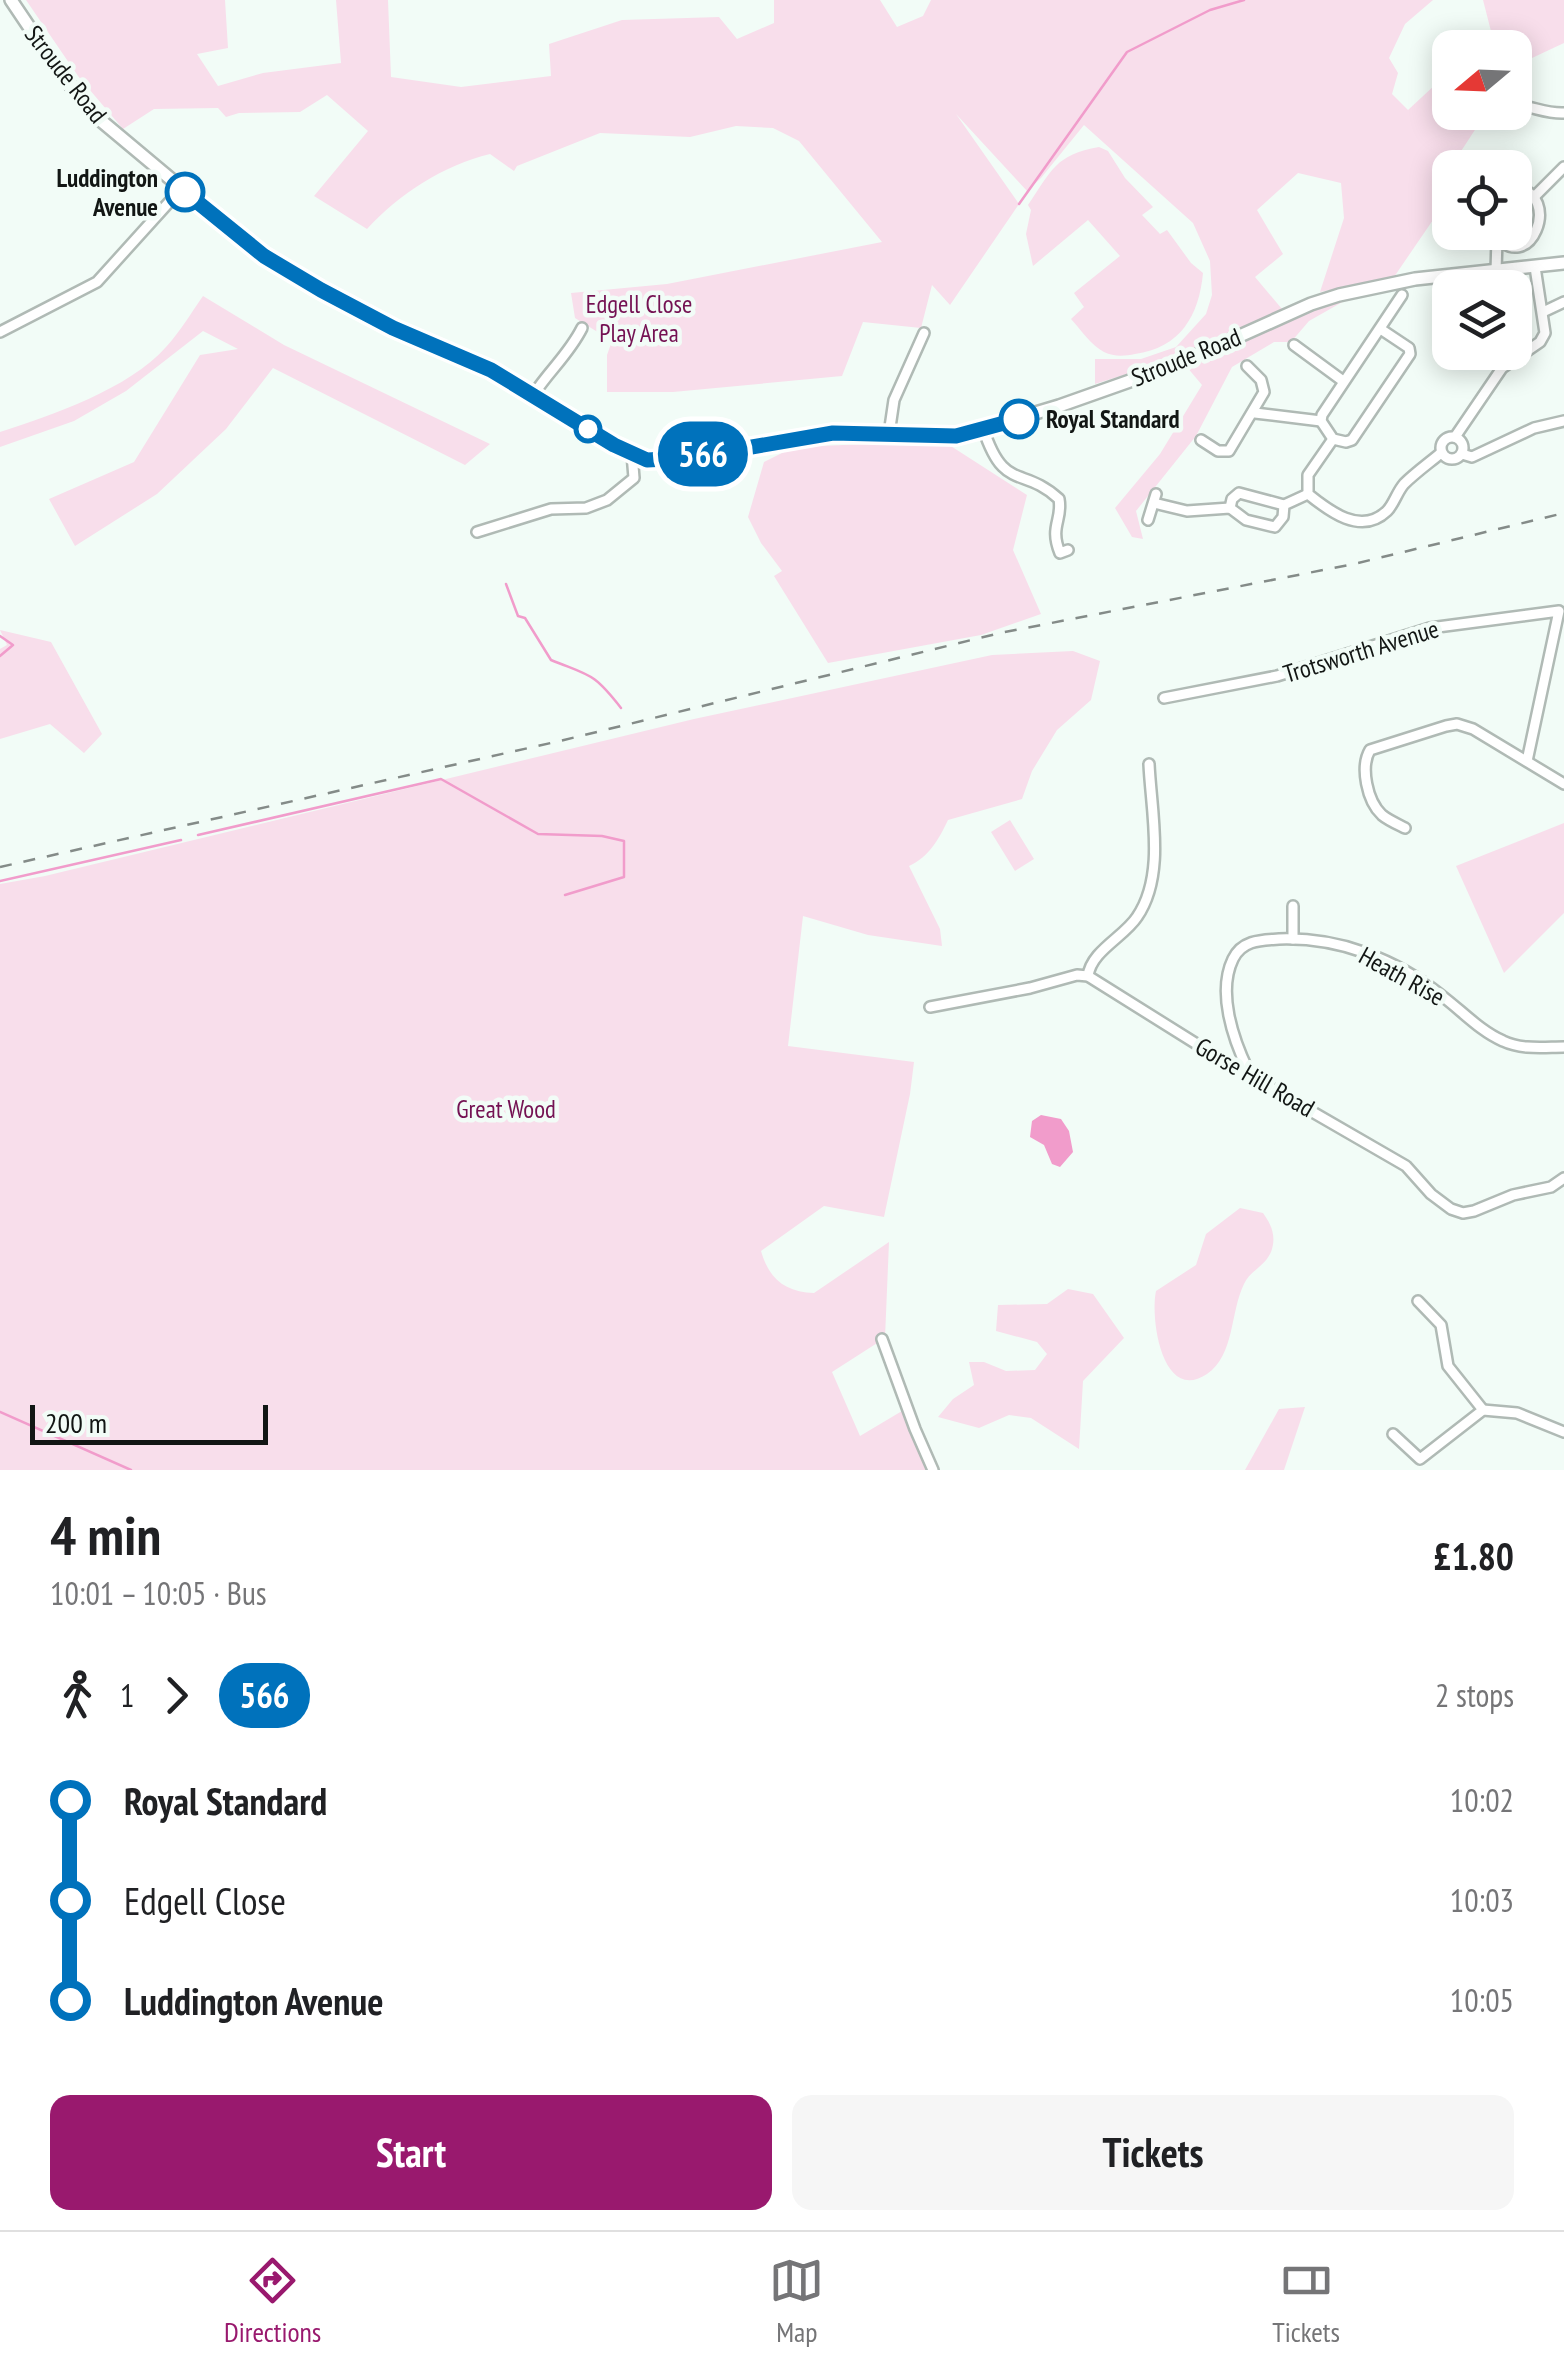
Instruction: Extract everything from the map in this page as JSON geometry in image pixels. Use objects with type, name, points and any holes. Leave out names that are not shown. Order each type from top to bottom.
[{"type":"street","name":"Stroude Road","points":[[10,0],[87,106],[264,256],[393,328],[491,370],[647,460],[688,458],[833,433],[938,437],[983,428],[1059,406],[1204,354],[1339,295],[1432,278]]},
{"type":"street","points":[[1532,108],[1547,114],[1564,113]]},
{"type":"street","points":[[1536,195],[1564,167]]},
{"type":"street","points":[[0,332],[97,282],[181,189]]},
{"type":"street","points":[[1532,194],[1543,202],[1547,220],[1540,237],[1532,243]]},
{"type":"street","name":"Stroude Road","points":[[1506,270],[1564,263]]},
{"type":"street","points":[[1308,494],[1337,516],[1356,520],[1372,519],[1388,510],[1402,486],[1441,453],[1442,442],[1455,438],[1502,368],[1546,332],[1535,267]]},
{"type":"street","points":[[1321,421],[1402,295]]},
{"type":"street","points":[[1543,312],[1564,302]]},
{"type":"street","points":[[534,394],[566,356],[582,328]]},
{"type":"street","points":[[1254,413],[1321,421],[1333,438],[1352,440],[1410,354],[1409,348],[1382,330]]},
{"type":"street","points":[[890,434],[894,400],[924,332]]},
{"type":"street","points":[[1294,346],[1343,382]]},
{"type":"street","points":[[1201,440],[1218,451],[1229,451],[1254,413],[1264,392],[1261,380],[1247,366]]},
{"type":"street","points":[[1441,453],[1449,460],[1462,454],[1472,457],[1534,428],[1564,421]]},
{"type":"street","points":[[983,428],[999,465],[1059,498],[1055,541],[1060,553],[1068,550]]},
{"type":"street","points":[[1308,494],[1308,475],[1333,438]]},
{"type":"street","points":[[1455,438],[1462,444],[1462,454]]},
{"type":"street","points":[[632,454],[636,472]]},
{"type":"street","points":[[477,532],[551,509],[586,508],[608,500],[629,484],[647,460]]},
{"type":"street","points":[[1230,508],[1238,493],[1284,505],[1308,494]]},
{"type":"street","points":[[1148,520],[1155,499],[1187,511],[1230,508],[1246,520],[1276,527],[1283,517],[1284,505]]},
{"type":"street","name":"Trotsworth Avenue","points":[[1164,698],[1277,676],[1430,628],[1561,611],[1527,761]]},
{"type":"street","points":[[1404,828],[1374,805],[1364,766],[1370,750],[1458,724],[1473,729],[1564,784]]},
{"type":"street","points":[[930,1007],[1077,975],[1088,976],[1091,964],[1135,920],[1146,895],[1154,830],[1149,764]]},
{"type":"street","points":[[1293,906],[1293,939]]},
{"type":"street","name":"Heath Rise","points":[[1249,1072],[1228,1010],[1232,963],[1246,944],[1293,939],[1344,945],[1396,967],[1505,1042],[1564,1047]]},
{"type":"street","name":"Gorse Hill Road","points":[[1088,976],[1406,1166],[1441,1203],[1462,1212],[1474,1212],[1513,1194],[1550,1187],[1564,1178]]},
{"type":"street","points":[[1418,1302],[1441,1325],[1448,1366],[1483,1410]]},
{"type":"street","points":[[882,1339],[914,1430],[933,1470]]},
{"type":"street","points":[[1393,1434],[1420,1460],[1483,1410],[1517,1413],[1564,1432]]},
{"type":"green space","name":"Edgell Close Play Area","points":[[26,0],[225,0],[228,48],[197,54],[218,86],[263,73],[341,63],[336,0],[388,0],[391,77],[461,87],[551,76],[549,44],[622,20],[719,17],[737,39],[774,23],[774,0],[880,0],[897,27],[923,16],[931,0],[1433,0],[1405,24],[1389,58],[1398,73],[1392,94],[1408,110],[1432,88],[1432,130],[1475,130],[1462,150],[1432,150],[1432,221],[1394,277],[1320,292],[1344,218],[1341,183],[1298,173],[1257,210],[1283,254],[1255,277],[1282,309],[1187,355],[1095,384],[1095,359],[1141,359],[1176,347],[1206,314],[1212,295],[1210,261],[1193,223],[1084,125],[1027,191],[956,114],[1019,204],[950,305],[932,285],[921,328],[863,322],[842,376],[673,392],[607,392],[607,355],[612,341],[575,318],[571,293],[667,284],[882,242],[799,141],[773,128],[736,126],[690,137],[600,133],[517,166],[514,171],[490,154],[423,182],[367,229],[314,196],[368,131],[327,95],[300,112],[239,113],[226,117],[218,108],[154,109],[123,129],[78,76]]},
{"type":"green space","points":[[1483,0],[1564,0],[1564,43],[1532,58],[1532,30],[1491,30]]},
{"type":"green space","points":[[1099,147],[1108,151],[1125,178],[1153,207],[1142,215],[1160,234],[1167,230],[1203,273],[1192,316],[1175,337],[1151,351],[1131,355],[1104,352],[1071,319],[1084,307],[1074,293],[1120,256],[1088,220],[1033,266],[1026,234],[1031,210],[1028,205],[1056,166],[1084,150]]},
{"type":"green space","points":[[203,296],[284,345],[490,444],[465,465],[273,368],[226,429],[157,494],[75,546],[49,499],[134,462],[200,355],[238,349],[203,331],[126,391],[74,421],[0,447],[0,432],[89,399],[132,376],[166,347]]},
{"type":"green space","points":[[1353,296],[1309,321],[1291,342],[1274,342],[1232,367],[1196,436],[1136,511],[1143,539],[1132,537],[1115,508],[1160,454],[1202,385],[1186,366],[1308,309]]},
{"type":"green space","points":[[943,441],[1027,495],[1013,550],[1041,614],[981,635],[828,663],[774,576],[782,571],[748,517],[764,462],[794,447]]},
{"type":"green space","points":[[0,630],[51,642],[102,734],[84,753],[50,724],[0,739],[0,649],[7,645]]},
{"type":"green space","name":"Great Wood","points":[[1073,651],[1100,661],[1091,700],[1057,730],[1032,771],[1022,799],[948,820],[928,852],[909,866],[940,929],[942,946],[868,935],[803,916],[788,1046],[914,1062],[910,1094],[884,1217],[824,1206],[761,1251],[780,1282],[814,1293],[889,1242],[885,1338],[832,1372],[860,1436],[902,1411],[930,1470],[0,1470],[0,884],[694,719],[992,655]]},
{"type":"green space","points":[[1010,820],[1034,859],[1015,871],[991,832]]},
{"type":"green space","points":[[1564,823],[1564,913],[1504,973],[1456,866]]},
{"type":"green space","points":[[1240,1208],[1263,1213],[1272,1230],[1272,1249],[1244,1284],[1227,1345],[1216,1366],[1192,1380],[1179,1377],[1162,1354],[1155,1320],[1156,1291],[1196,1265],[1206,1234]]},
{"type":"green space","points":[[1068,1289],[1093,1294],[1124,1338],[1083,1381],[1079,1449],[1031,1418],[1009,1415],[979,1428],[938,1417],[953,1399],[974,1385],[969,1362],[984,1362],[1006,1371],[1035,1370],[1047,1354],[1037,1342],[996,1331],[998,1305],[1047,1304]]},
{"type":"green space","points":[[1305,1407],[1284,1470],[1245,1470],[1279,1409]]},
{"type":"shaded area","points":[[1041,1115],[1061,1119],[1069,1131],[1073,1152],[1060,1167],[1052,1164],[1044,1145],[1030,1137],[1032,1121]]},
{"type":"waterway","points":[[1019,204],[1127,52],[1210,10],[1244,0]]},
{"type":"waterway","points":[[506,584],[518,616],[525,618],[551,660],[590,676],[621,708]]},
{"type":"waterway","points":[[0,636],[13,645],[0,656]]},
{"type":"waterway","points":[[198,835],[441,779],[538,834],[602,836],[624,841],[624,877],[565,895]]},
{"type":"waterway","points":[[0,881],[181,840]]},
{"type":"waterway","points":[[0,1412],[131,1470]]},
{"type":"railway","points":[[0,867],[564,740],[1000,633],[1354,564],[1564,513]]},
{"type":"bus line","name":"566","points":[[185,192],[264,256],[321,290],[422,342],[491,370],[614,445],[647,460],[688,458],[833,433],[956,436],[1019,419]]},
{"type":"place","name":"Luddington Avenue","points":[[185,192]]},
{"type":"place","name":"Royal Standard","points":[[1019,419]]}]
